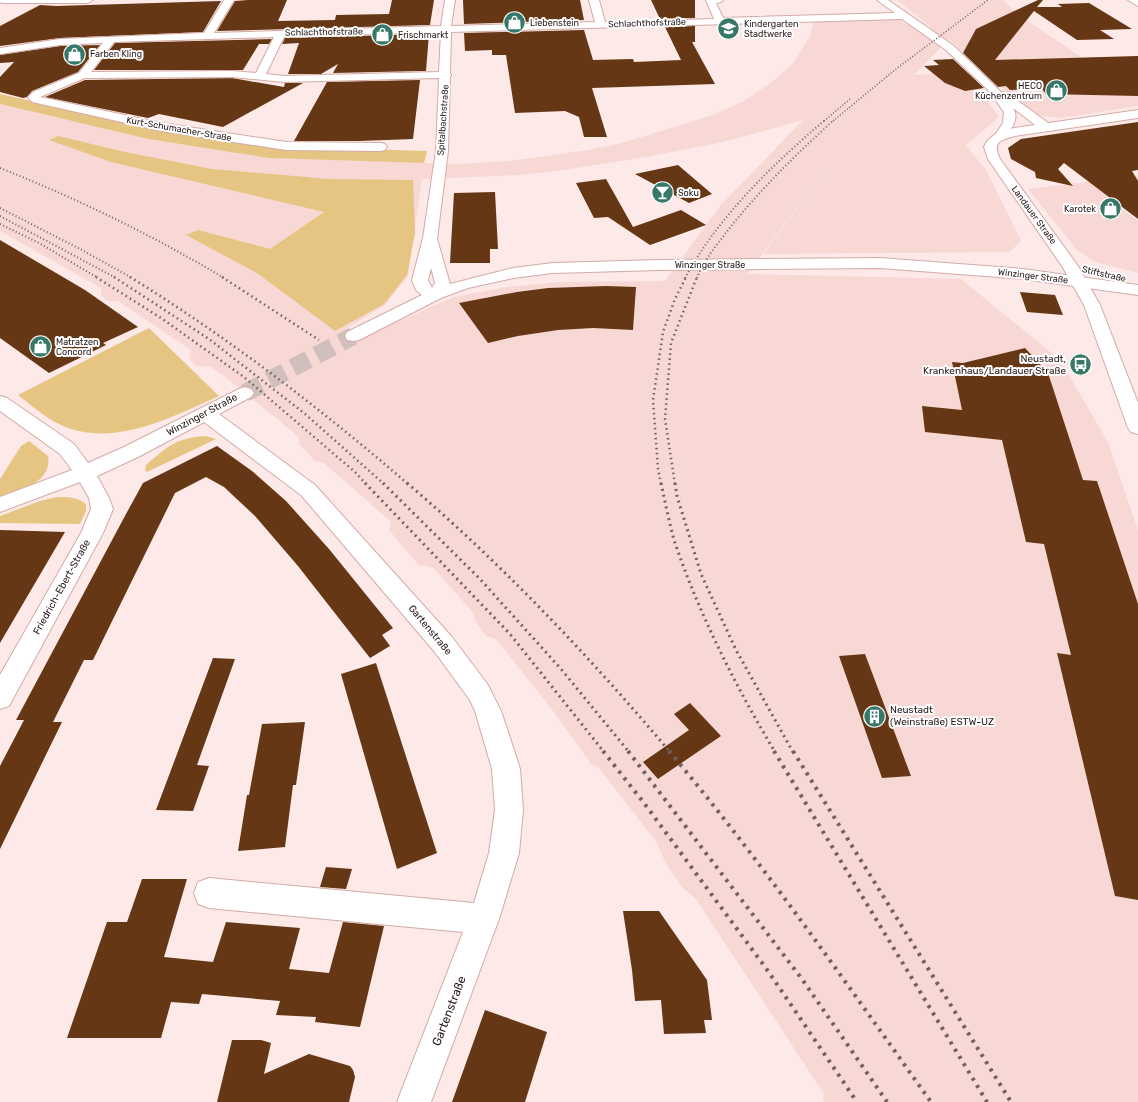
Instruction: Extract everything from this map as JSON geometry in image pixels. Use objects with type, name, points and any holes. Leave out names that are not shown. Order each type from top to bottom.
[{"type":"street","points":[[2,0],[88,0]]},
{"type":"street","points":[[208,35],[229,0]]},
{"type":"street","name":"Spitalbachstraße","points":[[435,295],[424,290],[420,280],[430,238],[442,151],[446,75],[446,29],[450,0]]},
{"type":"street","points":[[594,0],[601,25]]},
{"type":"street","points":[[718,0],[710,1],[720,21]]},
{"type":"street","points":[[882,0],[950,48],[993,89],[1047,128]]},
{"type":"street","points":[[1133,0],[1138,3]]},
{"type":"street","name":"Schlachthofstraße","points":[[0,51],[60,42],[208,35],[903,16]]},
{"type":"street","points":[[260,76],[281,33]]},
{"type":"street","points":[[84,75],[111,39]]},
{"type":"street","name":"Kurt-Schumacher-Straße","points":[[381,147],[286,146],[162,127],[36,100],[34,97],[37,94],[84,75],[232,74],[260,76],[271,79],[284,79],[446,75]]},
{"type":"street","points":[[993,89],[1010,112],[1009,123],[1001,135]]},
{"type":"street","points":[[1001,135],[1024,130],[1047,128],[1138,114]]},
{"type":"street","name":"Landauer Straße","points":[[1001,135],[990,145],[989,150],[991,155],[1075,274],[1101,327],[1138,428]]},
{"type":"street","points":[[880,263],[961,259],[1026,260]]},
{"type":"street","name":"Winzinger Straße","points":[[353,336],[435,295],[483,279],[513,273],[553,268],[653,265],[880,263],[1075,274]]},
{"type":"street","points":[[1053,263],[1075,274]]},
{"type":"street","name":"Stiftstraße","points":[[1075,274],[1138,282]]},
{"type":"street","name":"Stiftstraße","points":[[1075,274],[1138,290]]},
{"type":"street","name":"Winzinger Straße","points":[[158,438],[245,393]]},
{"type":"street","points":[[0,402],[67,449],[92,452],[110,451],[158,438]]},
{"type":"street","name":"Gartenstraße","points":[[205,413],[308,490],[443,644],[479,693],[488,711],[501,750],[506,769],[509,810],[504,853],[484,919],[414,1102]]},
{"type":"street","points":[[0,505],[85,473],[158,438]]},
{"type":"street","name":"Friedrich-Ebert-Straße","points":[[0,698],[99,520],[102,509],[99,498],[85,473],[67,449]]},
{"type":"street","points":[[210,893],[484,919]]},
{"type":"shaded area","points":[[897,0],[1003,0],[1018,14],[1126,88],[1138,86],[1138,106],[1061,118],[1043,116],[1024,109],[949,39],[914,75],[963,72],[979,89],[999,117],[966,145],[986,170],[1021,241],[1010,252],[763,254],[850,137],[747,274],[961,279],[1060,360],[1108,442],[1138,530],[1138,1102],[823,1102],[824,1094],[696,899],[681,886],[665,862],[657,843],[599,768],[591,764],[548,704],[496,639],[486,636],[475,621],[474,614],[434,568],[419,565],[389,530],[391,522],[324,463],[315,461],[299,444],[299,437],[237,386],[211,367],[197,366],[189,359],[191,350],[118,301],[108,301],[101,296],[101,288],[0,231],[0,104],[148,139],[268,158],[459,164],[510,161],[588,150],[622,143],[713,115],[744,101],[776,79],[794,62],[810,36],[814,21],[890,19],[903,22],[925,35],[932,28]],"holes":[[[803,120],[720,206],[665,281],[558,282],[507,287],[454,297],[353,341],[338,334],[385,305],[408,276],[422,179],[520,175],[563,170],[646,157],[723,142]]]},
{"type":"shaded area","points":[[0,94],[166,131],[328,148],[427,151],[424,163],[268,158],[148,139],[0,104]]},
{"type":"shaded area","points":[[58,136],[125,152],[212,169],[329,179],[413,180],[415,233],[407,275],[384,304],[335,331],[257,273],[186,235],[198,230],[270,249],[324,212],[111,162],[49,140]]},
{"type":"shaded area","points":[[1138,176],[1138,205],[1120,207],[1138,221],[1138,273],[1096,262],[1078,251],[1028,189]]},
{"type":"shaded area","points":[[149,328],[219,396],[160,422],[117,432],[96,433],[75,430],[55,422],[18,395]]},
{"type":"shaded area","points":[[206,436],[216,439],[147,472],[145,470],[146,465],[173,444],[187,439]]},
{"type":"shaded area","points":[[29,441],[48,456],[48,465],[45,473],[40,479],[25,489],[0,499],[0,479],[21,446]]},
{"type":"shaded area","points":[[57,497],[73,498],[86,504],[86,511],[80,524],[0,523],[0,516],[40,501]]},
{"type":"building","points":[[287,0],[278,21],[335,20],[336,15],[389,14],[392,0],[434,0],[430,25],[217,31],[235,1]]},
{"type":"building","points":[[463,0],[580,0],[584,20],[464,24]]},
{"type":"building","points":[[651,0],[695,0],[695,18],[660,19]]},
{"type":"building","points":[[1038,0],[1043,0],[1037,7],[1062,7],[1058,4],[1089,3],[1132,29],[1100,30],[1114,39],[1077,40],[1034,11],[995,60],[1138,56],[1138,96],[1046,94],[1042,89],[1010,90],[1006,86],[998,87],[963,53],[976,29]]},
{"type":"building","points":[[221,1],[203,32],[60,38],[0,46],[0,26],[40,5],[56,6]]},
{"type":"building","points":[[695,26],[695,42],[692,42],[715,84],[592,88],[607,137],[584,137],[579,117],[565,111],[515,113],[506,55],[492,55],[492,50],[465,51],[464,33],[584,30],[593,60],[633,59],[634,62],[681,60],[665,27]]},
{"type":"building","points":[[429,34],[426,71],[333,73],[338,64],[321,74],[288,74],[299,43],[282,44],[285,38]]},
{"type":"building","points":[[272,39],[269,44],[259,44],[243,70],[94,70],[115,43]]},
{"type":"building","points":[[100,45],[78,72],[32,91],[27,97],[23,98],[0,92],[0,77],[14,62],[0,63],[0,55],[60,46]]},
{"type":"building","points":[[953,59],[984,88],[965,91],[945,83],[924,66],[939,65],[933,60]]},
{"type":"building","points":[[232,78],[284,87],[285,83],[303,83],[223,127],[159,114],[148,118],[45,97],[85,80]]},
{"type":"building","points":[[420,80],[413,139],[294,141],[327,82]]},
{"type":"building","points":[[1138,122],[1138,170],[1132,171],[1138,181],[1138,219],[1064,163],[1058,169],[1073,186],[1036,178],[1035,172],[1011,159],[1008,148],[1021,139]]},
{"type":"building","points":[[678,165],[712,194],[689,203],[635,174]]},
{"type":"building","points":[[606,179],[633,227],[681,210],[706,225],[650,245],[608,217],[594,218],[576,183]]},
{"type":"building","points":[[495,192],[498,249],[490,249],[490,263],[450,263],[454,193]]},
{"type":"building","points":[[0,240],[85,290],[138,327],[103,343],[106,345],[49,373],[0,338]]},
{"type":"building","points":[[606,286],[636,287],[633,330],[593,328],[558,330],[518,336],[488,343],[459,303],[517,292],[548,288]]},
{"type":"building","points":[[1020,292],[1055,295],[1063,315],[1027,312]]},
{"type":"building","points":[[1025,348],[1048,373],[1083,480],[1097,481],[1138,604],[1138,900],[1115,896],[1057,653],[1071,655],[1044,544],[1026,542],[1002,440],[925,432],[922,406],[962,410],[952,362],[963,363]]},
{"type":"building","points":[[217,446],[252,471],[286,501],[329,549],[393,628],[382,635],[390,646],[370,658],[298,566],[255,516],[224,487],[206,477],[175,493],[93,660],[84,660],[53,722],[62,722],[0,849],[0,766],[24,720],[16,720],[126,514],[143,483]]},
{"type":"building","points":[[0,530],[65,532],[0,643]]},
{"type":"building","name":"Neustadt (Weinstraße) ESTW-UZ","points":[[865,654],[911,776],[882,778],[839,656]]},
{"type":"building","points":[[213,658],[235,659],[197,765],[209,766],[193,811],[156,810]]},
{"type":"building","points":[[376,663],[437,853],[397,869],[341,674]]},
{"type":"building","points":[[690,703],[721,736],[658,779],[643,762],[689,730],[674,714]]},
{"type":"building","points":[[305,722],[296,785],[293,785],[285,847],[238,851],[247,795],[249,795],[262,724]]},
{"type":"building","points":[[326,867],[352,869],[346,889],[320,887]]},
{"type":"building","points":[[142,879],[187,879],[164,957],[213,962],[226,922],[300,928],[289,969],[329,973],[343,922],[384,926],[360,1027],[315,1022],[316,1017],[276,1015],[280,1001],[202,994],[199,1004],[171,1002],[161,1038],[67,1038],[107,922],[127,922]]},
{"type":"building","points":[[623,911],[659,911],[707,980],[712,1020],[704,1020],[706,1033],[664,1034],[661,1000],[635,1001]]},
{"type":"building","points":[[485,1010],[547,1032],[525,1102],[452,1102]]},
{"type":"building","points":[[232,1040],[261,1040],[271,1043],[264,1074],[309,1054],[350,1066],[355,1077],[349,1102],[217,1102]]},
{"type":"tunnel","points":[[245,393],[353,336]]},
{"type":"railway","points":[[833,121],[896,69],[988,0]]},
{"type":"railway","points":[[824,121],[850,99]]},
{"type":"railway","points":[[685,278],[713,234],[730,213],[785,155],[825,120]]},
{"type":"railway","points":[[697,278],[711,253],[728,230],[753,201],[792,159],[834,120]]},
{"type":"railway","points":[[0,168],[58,192],[114,218],[170,247],[224,278]]},
{"type":"railway","points":[[0,208],[82,250],[132,278]]},
{"type":"railway","points":[[0,216],[116,278]]},
{"type":"railway","points":[[0,224],[39,243],[98,278]]},
{"type":"railway","points":[[96,277],[161,318],[244,377],[355,472],[366,484]]},
{"type":"railway","points":[[114,277],[209,339],[304,413],[384,484]]},
{"type":"railway","points":[[130,277],[167,300],[274,375],[408,484]]},
{"type":"railway","points":[[222,277],[319,340]]},
{"type":"railway","points":[[661,484],[658,469],[653,400],[663,332],[675,299],[686,277]]},
{"type":"railway","points":[[675,484],[665,419],[671,343],[697,277]]},
{"type":"railway","points":[[365,483],[510,634],[604,752]]},
{"type":"railway","points":[[383,483],[480,579],[561,669],[629,752]]},
{"type":"railway","points":[[407,483],[477,546],[544,612],[577,646],[670,752]]},
{"type":"railway","points":[[661,483],[674,540],[706,622],[732,675],[775,752]]},
{"type":"railway","points":[[675,483],[677,496],[701,574],[736,650],[793,752]]},
{"type":"railway","points":[[603,751],[644,803],[768,971],[857,1102]]},
{"type":"railway","points":[[628,751],[802,979],[887,1102]]},
{"type":"railway","points":[[669,751],[704,793],[771,880],[836,968],[931,1102]]},
{"type":"railway","points":[[774,751],[987,1102]]},
{"type":"railway","points":[[793,751],[1011,1102]]},
{"type":"place","name":"Liebenstein","points":[[515,23]]},
{"type":"place","name":"Kindergarten Stadtwerke","points":[[728,29]]},
{"type":"place","name":"Frischmarkt","points":[[382,35]]},
{"type":"place","name":"Farben Kling","points":[[74,54]]},
{"type":"place","name":"HECO Küchenzentrum","points":[[1057,91]]},
{"type":"place","name":"Soku","points":[[662,193]]},
{"type":"place","name":"Karotek","points":[[1111,209]]},
{"type":"place","name":"Matratzen Concord","points":[[41,347]]},
{"type":"place","name":"Neustadt, Krankenhaus/Landauer Straße","points":[[1081,365]]},
{"type":"place","name":"Neustadt (Weinstraße) ESTW-UZ","points":[[874,716]]}]
